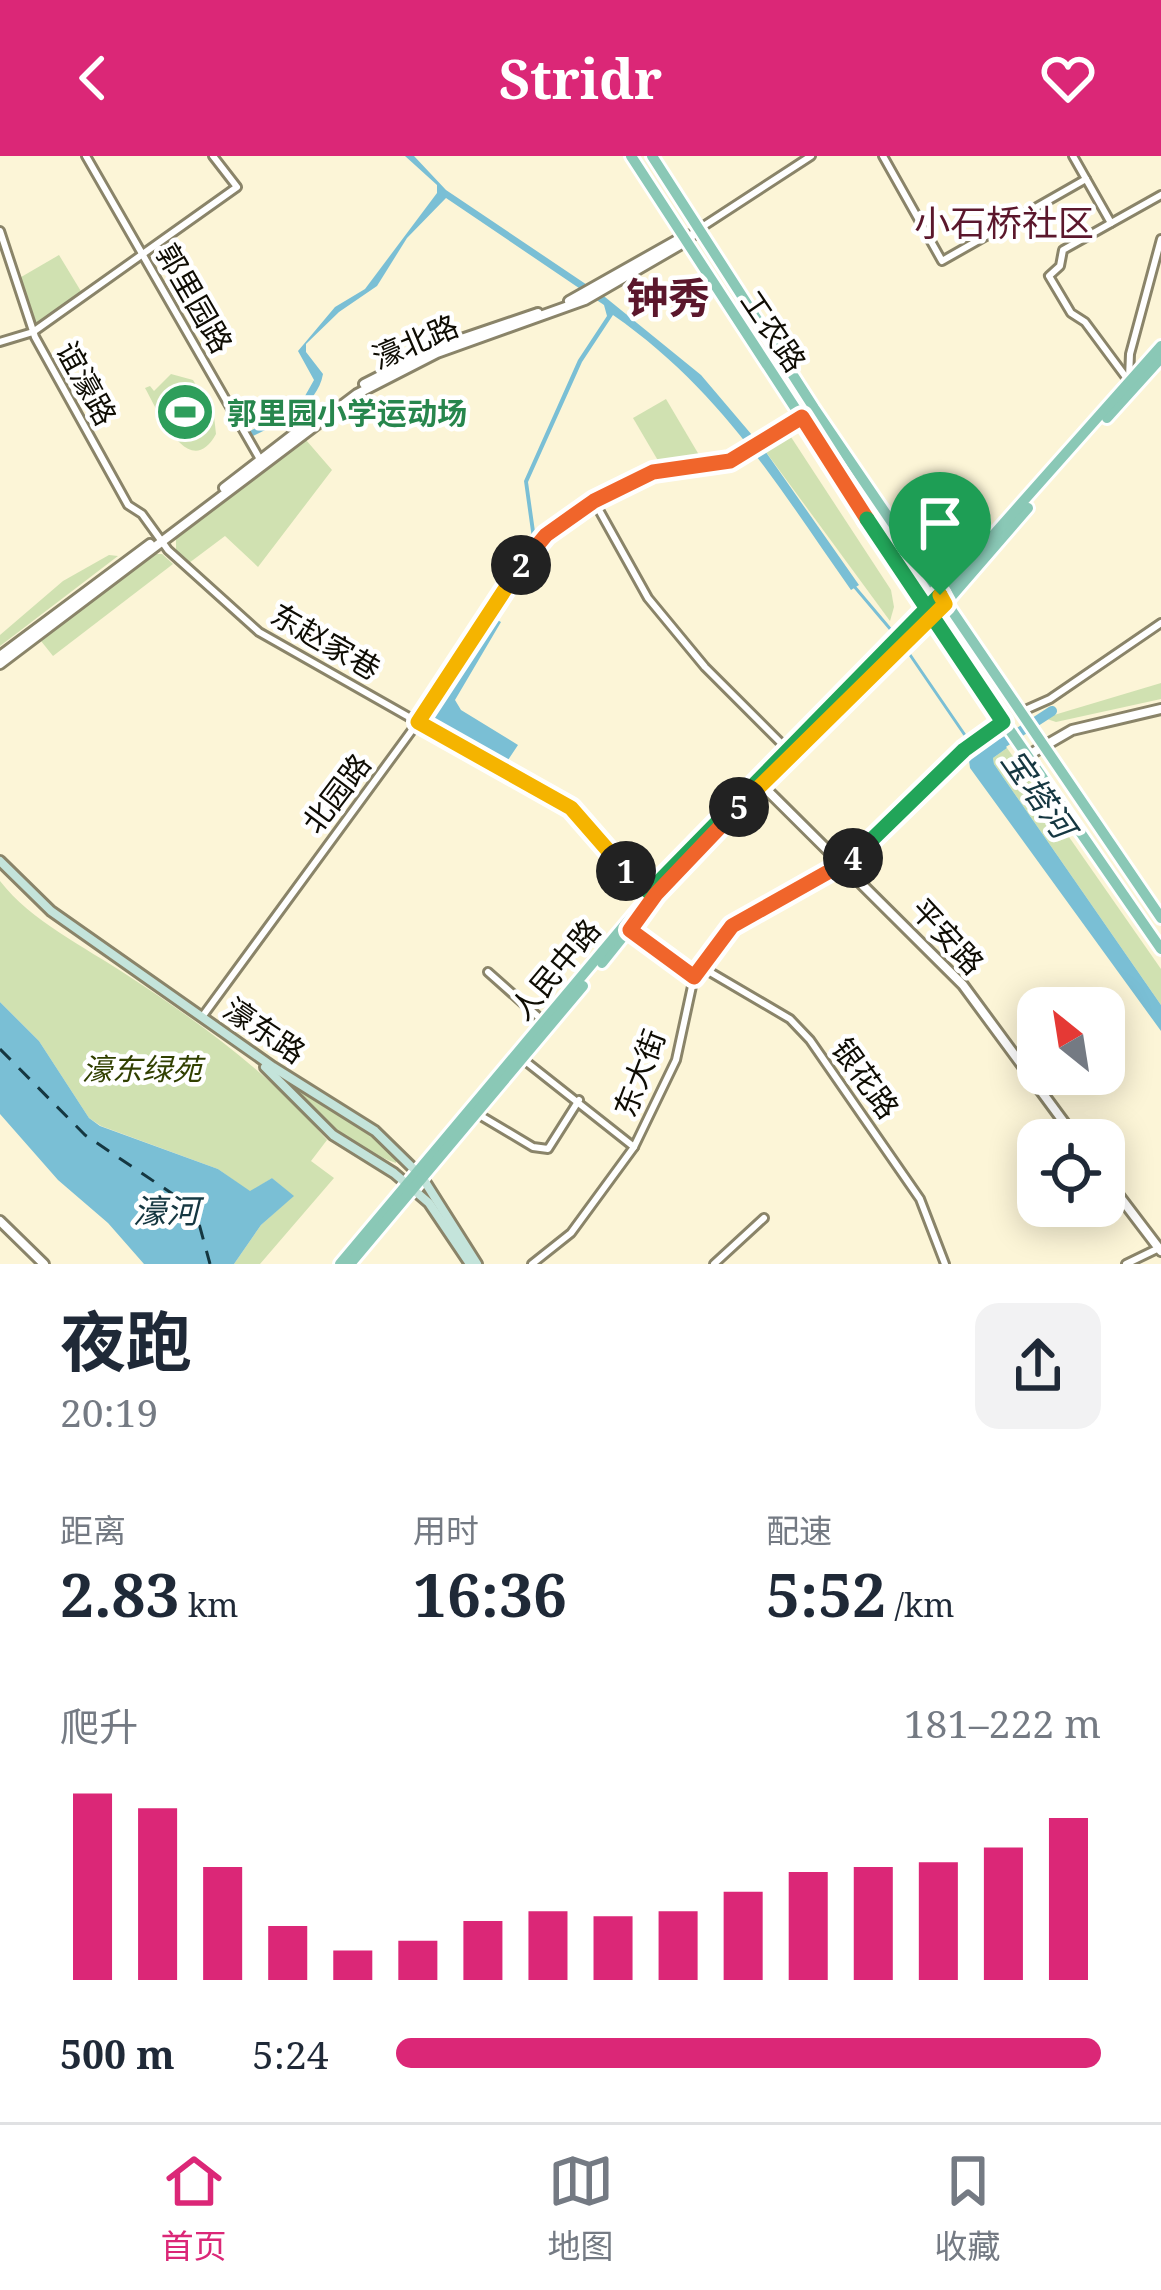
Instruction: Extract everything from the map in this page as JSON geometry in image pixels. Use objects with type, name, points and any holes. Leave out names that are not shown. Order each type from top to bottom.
[{"type":"main road","name":"工农路","points":[[631,156],[929,613],[1161,949]]},
{"type":"main road","name":"工农路","points":[[652,156],[942,600],[1161,919]]},
{"type":"main road","name":"人民中路","points":[[340,1264],[476,1112],[656,894],[942,600],[1161,346]]},
{"type":"main road","name":"人民中路","points":[[1132,384],[1161,358]]},
{"type":"main road","name":"人民中路","points":[[419,1174],[649,892],[894,648]]},
{"type":"main road","name":"濠东路","points":[[0,865],[51,911],[375,1131],[419,1174],[474,1264]]},
{"type":"main road","name":"濠东路","points":[[0,865],[50,915],[269,1070],[333,1135],[409,1185],[429,1202],[474,1264]]},
{"type":"main road","name":"人民中路","points":[[350,1264],[409,1185]]},
{"type":"street","name":"郭里园路","points":[[86,156],[262,461]]},
{"type":"street","points":[[0,342],[33,332],[237,188],[213,156]]},
{"type":"street","name":"濠北路","points":[[0,660],[262,461],[386,377],[583,298],[699,230],[811,156]]},
{"type":"street","points":[[883,156],[943,261],[1086,179]]},
{"type":"street","points":[[1073,156],[1111,223]]},
{"type":"street","points":[[1132,384],[1085,322],[1071,313],[1049,276],[1060,266],[1063,250],[1160,198]]},
{"type":"street","name":"谊濠路","points":[[0,231],[33,332],[128,505],[142,514],[160,539]]},
{"type":"street","points":[[1132,384],[1130,354],[1161,239]]},
{"type":"street","name":"北园路","points":[[202,1017],[418,722],[540,542],[594,501],[653,472],[721,464],[802,417]]},
{"type":"street","points":[[594,501],[648,598],[705,667],[788,749]]},
{"type":"street","name":"东赵家巷","points":[[160,539],[259,632],[571,808],[649,892]]},
{"type":"street","points":[[1022,715],[1161,623]]},
{"type":"street","points":[[1027,756],[1072,730],[1161,710]]},
{"type":"street","name":"东大街","points":[[532,1264],[571,1233],[634,1147],[676,1060],[698,965],[732,926],[846,865],[964,750],[1005,724]]},
{"type":"street","name":"平安路","points":[[761,784],[963,985],[1062,1119]]},
{"type":"street","points":[[630,930],[694,977]]},
{"type":"street","name":"银花路","points":[[698,965],[790,1018],[810,1040],[920,1199],[944,1264]]},
{"type":"street","points":[[488,973],[543,1021]]},
{"type":"street","points":[[521,1059],[634,1147]]},
{"type":"street","points":[[476,1112],[533,1148],[548,1149],[579,1100]]},
{"type":"street","points":[[1125,1203],[1160,1249],[1126,1264]]},
{"type":"street","points":[[714,1264],[764,1219]]},
{"type":"street","points":[[0,1221],[44,1264]]},
{"type":"green space","points":[[59,255],[82,293],[31,330],[16,280]]},
{"type":"green space","points":[[171,374],[193,380],[214,416],[216,434],[206,447],[195,451],[175,438],[145,388],[154,391]]},
{"type":"green space","points":[[666,399],[702,460],[660,464],[633,418]]},
{"type":"green space","points":[[784,435],[791,437],[891,590],[890,621],[763,448]]},
{"type":"green space","points":[[306,440],[332,470],[258,567],[225,536],[189,563],[176,551],[176,539]]},
{"type":"green space","points":[[154,554],[162,554],[173,564],[53,656],[41,641]]},
{"type":"green space","points":[[109,555],[118,556],[0,646],[0,635],[63,581]]},
{"type":"green space","points":[[1161,683],[1161,699],[1056,722],[1044,718]]},
{"type":"green space","points":[[1007,748],[1161,969],[1161,1005],[994,764],[993,758]]},
{"type":"green space","name":"濠东绿苑","points":[[0,881],[43,921],[233,1050],[327,1140],[311,1161],[334,1178],[260,1264],[234,1264],[261,1225],[293,1196],[272,1178],[250,1192],[218,1169],[101,1126],[89,1118],[39,1041],[0,1002]]},
{"type":"green space","points":[[294,1083],[374,1135],[397,1157],[396,1163],[339,1131],[290,1087]]},
{"type":"water","points":[[405,156],[414,156],[446,190],[605,297],[701,375],[763,448],[859,585],[851,590],[716,407],[651,344],[613,315],[582,362],[528,482],[539,560],[519,588],[515,586],[535,560],[524,481],[578,360],[607,316],[604,305],[446,198],[407,238],[377,286],[339,312],[306,344],[306,352],[323,374],[313,396],[296,412],[253,436],[250,431],[301,403],[314,380],[298,351],[335,307],[365,289],[437,193],[437,185]]},
{"type":"water","points":[[490,616],[501,622],[455,700],[461,710],[518,745],[506,763],[427,722]]},
{"type":"water","points":[[994,732],[1007,748],[993,758],[994,764],[1161,1005],[1161,1031],[970,768],[968,753]]},
{"type":"water","name":"濠河","points":[[0,1002],[39,1041],[89,1118],[100,1126],[218,1169],[250,1191],[272,1178],[294,1196],[261,1225],[234,1264],[144,1264],[108,1223],[58,1180],[0,1114]]},
{"type":"waterway","name":"宝塔河","points":[[853,585],[897,637]]},
{"type":"waterway","name":"宝塔河","points":[[906,649],[971,744]]},
{"type":"waterway","points":[[992,750],[1052,711]]},
{"type":"ferry route","points":[[0,1049],[85,1135],[195,1209],[210,1264]]},
{"type":"place","name":"郭里园小学运动场","points":[[185,412]]},
{"type":"district","name":"小石桥社区","points":[[1004,222]]},
{"type":"district","name":"钟秀","points":[[668,296]]},
{"type":"route","points":[[940,595],[926,609],[902,634],[788,749],[696,840],[649,892],[571,808],[418,722],[490,608],[554,528],[594,501],[653,472],[730,461],[802,417],[903,575],[926,609],[932,616],[981,688],[1003,722],[964,750],[846,865],[732,926],[698,965],[694,977],[630,930],[701,844],[907,640],[932,616],[945,604],[940,595]]}]
